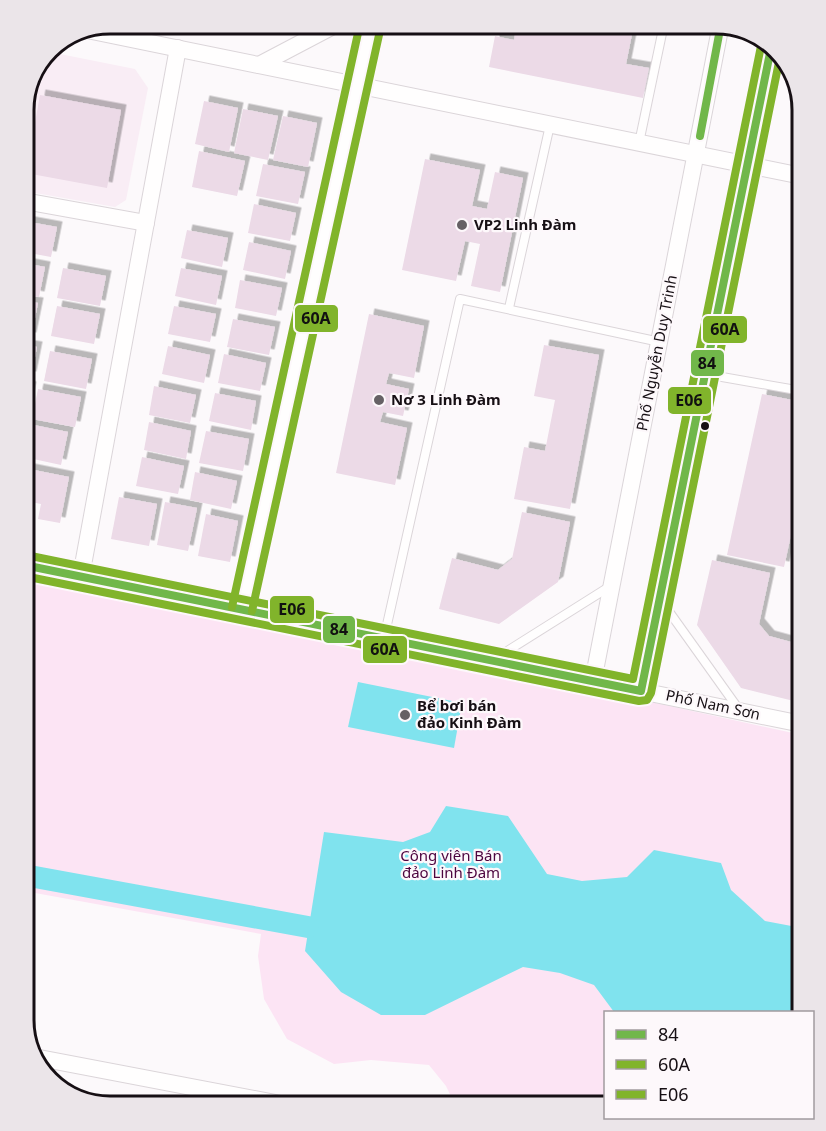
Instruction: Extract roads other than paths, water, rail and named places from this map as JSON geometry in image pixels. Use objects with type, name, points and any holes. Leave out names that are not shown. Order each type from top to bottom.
[{"type":"street","points":[[107,34],[792,174]]},
{"type":"street","points":[[259,65],[317,34]]},
{"type":"street","points":[[242,609],[369,34]]},
{"type":"street","name":"Phố Nguyễn Duy Trinh","points":[[593,681],[719,35]]},
{"type":"street","points":[[81,576],[178,48]]},
{"type":"street","points":[[641,691],[769,57]]},
{"type":"street","points":[[35,203],[146,223]]},
{"type":"street","name":"Phố Nam Sơn","points":[[34,567],[792,722]]},
{"type":"street","points":[[45,1059],[216,1096]]},
{"type":"lane","points":[[144,42],[146,34]]},
{"type":"lane","points":[[639,143],[662,35]]},
{"type":"lane","points":[[509,308],[550,125]]},
{"type":"lane","points":[[384,638],[460,299],[660,342]]},
{"type":"lane","points":[[705,374],[792,389]]},
{"type":"lane","points":[[492,660],[612,585]]},
{"type":"lane","points":[[660,598],[740,711]]},
{"type":"water","name":"Bể bơi bán đảo Kinh Đàm","points":[[358,682],[462,703],[454,748],[348,727]]},
{"type":"water","points":[[446,806],[508,816],[547,874],[582,881],[627,877],[654,850],[721,863],[731,890],[765,921],[792,926],[792,1011],[613,1011],[594,985],[560,973],[523,967],[425,1015],[381,1015],[341,992],[305,951],[324,832],[403,842],[430,832]]},
{"type":"waterway","points":[[34,877],[308,927]]},
{"type":"place","name":"VP2 Linh Đàm","points":[[462,225]]},
{"type":"place","name":"Nơ 3 Linh Đàm","points":[[379,400]]},
{"type":"place","name":"Bể bơi bán đảo Kinh Đàm","points":[[405,715]]},
{"type":"park label","name":"Công viên Bán đảo Linh Đàm","points":[[451,864]]}]
